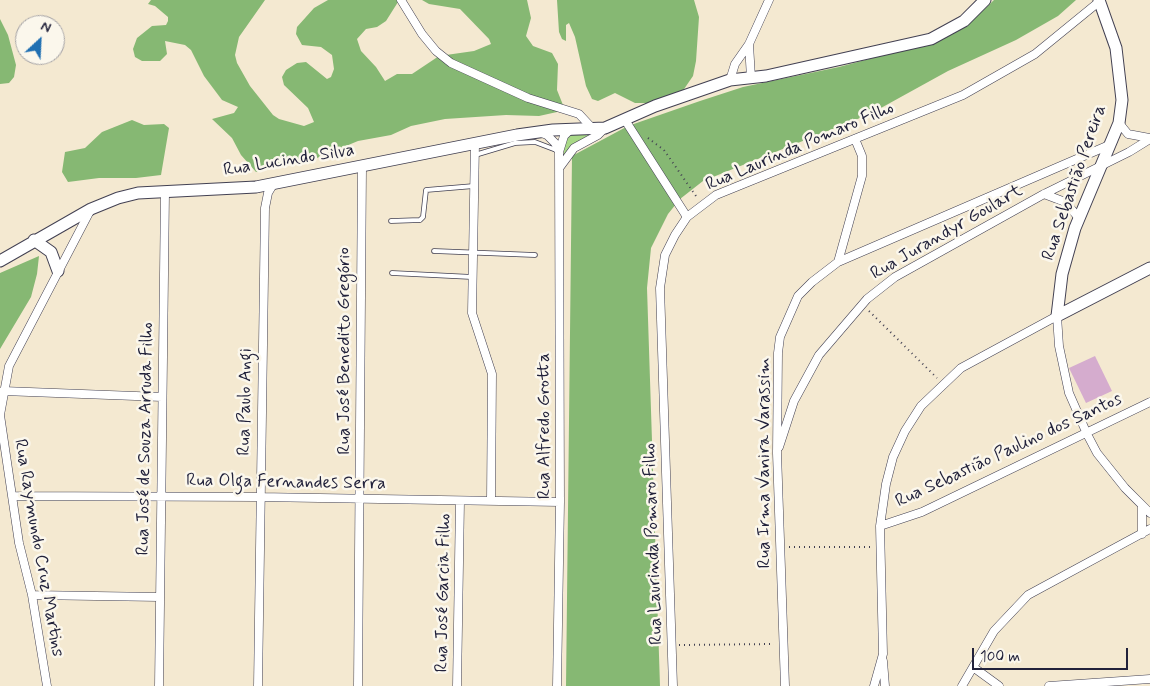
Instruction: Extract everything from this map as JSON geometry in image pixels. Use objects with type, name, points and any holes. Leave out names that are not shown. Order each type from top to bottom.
[{"type":"street","points":[[401,0],[422,34],[436,51],[451,62],[528,98],[579,114],[592,128]]},
{"type":"street","points":[[730,80],[735,64],[749,44],[769,0]]},
{"type":"street","points":[[560,167],[574,148],[598,135],[604,128],[655,106],[730,80],[751,78],[931,39],[964,21],[985,0]]},
{"type":"street","name":"Rua Sebastião Pereira","points":[[1100,0],[1116,48],[1122,100],[1119,123],[1107,146],[1079,218],[1062,274],[1058,316],[1059,346],[1069,393],[1087,434],[1097,452],[1150,513]]},
{"type":"street","name":"Rua Laurinda Pomaro Filho","points":[[673,686],[660,288],[665,256],[675,235],[687,217],[716,195],[963,94],[1035,54],[1100,0]]},
{"type":"street","points":[[749,44],[751,78]]},
{"type":"street","points":[[624,120],[687,217]]},
{"type":"street","name":"Rua Jurandyr Goulart","points":[[1119,123],[1128,134],[1150,139]]},
{"type":"street","name":"Rua Lucindo Silva","points":[[0,261],[91,209],[138,193],[256,187],[362,167],[475,149],[538,132],[604,128]]},
{"type":"street","points":[[559,152],[564,136],[571,129]]},
{"type":"street","points":[[538,132],[555,142],[559,152]]},
{"type":"street","points":[[838,262],[862,176],[862,156],[855,139]]},
{"type":"street","name":"Rua Jurandyr Goulart","points":[[777,454],[794,401],[815,362],[841,326],[862,304],[895,277],[1044,194],[1129,152],[1150,139]]},
{"type":"street","name":"Rua Irma Vanira Varassim","points":[[785,686],[777,454],[780,337],[798,296],[812,282],[838,262],[1107,146]]},
{"type":"street","points":[[475,149],[472,313],[492,374],[491,501]]},
{"type":"street","name":"Rua Alfredo Grotta","points":[[557,686],[560,502],[559,152]]},
{"type":"street","name":"Rua José Benedito Gregório","points":[[358,686],[362,167]]},
{"type":"street","name":"Rua Paulo Angi","points":[[258,686],[259,497],[265,208],[268,193],[274,184]]},
{"type":"street","name":"Rua Paulo Angi","points":[[256,187],[263,199],[265,208]]},
{"type":"street","name":"Rua José de Souza Arruda Filho","points":[[159,686],[165,192]]},
{"type":"street","name":"Rua Jurandyr Goulart","points":[[1044,194],[1066,202],[1079,218]]},
{"type":"street","name":"Rua Raymundo Cruz Martins","points":[[47,686],[32,594],[19,543],[0,415],[9,366],[91,209]]},
{"type":"street","points":[[34,240],[51,252],[58,271]]},
{"type":"street","points":[[882,654],[875,686],[884,686],[880,526],[886,484],[893,457],[905,431],[921,406],[961,368],[1150,268]]},
{"type":"street","points":[[3,391],[162,398]]},
{"type":"street","name":"Rua Sebastião Paulino dos Santos","points":[[880,526],[922,512],[1150,402]]},
{"type":"street","name":"Rua Olga Fernandes Serra","points":[[12,496],[259,497],[560,502]]},
{"type":"street","name":"Rua José Garcia Filho","points":[[458,686],[460,501]]},
{"type":"street","points":[[1142,506],[1142,534]]},
{"type":"street","points":[[962,686],[994,631],[1028,595],[1150,530]]},
{"type":"street","points":[[32,594],[159,597]]},
{"type":"street","points":[[974,667],[999,686]]},
{"type":"street","points":[[1049,686],[1150,679]]},
{"type":"lane","points":[[475,149],[535,142],[559,152]]},
{"type":"lane","points":[[391,221],[420,220],[423,217],[426,190],[474,186]]},
{"type":"lane","points":[[434,251],[535,255]]},
{"type":"lane","points":[[392,273],[472,277]]},
{"type":"path","points":[[668,155],[702,205]]},
{"type":"path","points":[[862,304],[942,384]]},
{"type":"path","points":[[780,547],[881,547]]},
{"type":"path","points":[[672,645],[783,644]]},
{"type":"green space","points":[[151,0],[265,0],[239,37],[235,55],[237,63],[250,86],[273,115],[279,119],[304,126],[314,122],[308,108],[284,85],[282,77],[286,70],[297,63],[306,62],[327,79],[331,77],[334,69],[332,55],[321,47],[302,45],[296,34],[297,27],[314,8],[328,0],[397,0],[398,2],[386,21],[377,27],[366,29],[357,39],[361,51],[376,67],[385,81],[397,74],[412,74],[439,56],[474,51],[491,44],[489,39],[460,9],[429,4],[422,0],[527,0],[531,18],[526,36],[533,46],[552,53],[558,64],[557,90],[563,105],[557,112],[539,116],[506,115],[445,119],[411,126],[391,135],[358,141],[312,160],[256,172],[241,155],[232,138],[212,119],[234,113],[238,107],[222,100],[204,76],[191,50],[185,45],[165,41],[167,54],[160,61],[142,61],[135,57],[133,49],[137,38],[152,26],[166,25],[168,21],[168,17],[155,6],[148,4]]},
{"type":"green space","points":[[557,0],[694,0],[699,17],[693,76],[682,92],[655,103],[635,103],[615,93],[598,101],[592,99],[586,86],[575,37],[569,23],[566,25],[566,41],[562,39],[559,32]]},
{"type":"green space","points":[[994,0],[1076,0],[1058,16],[1016,40],[948,71],[870,114],[703,181],[680,199],[668,214],[651,248],[647,288],[660,686],[566,686],[572,156],[628,126],[743,87],[839,67],[933,42],[975,18]]},
{"type":"green space","points":[[0,19],[8,35],[16,65],[14,77],[9,83],[0,84]]},
{"type":"green space","points":[[132,120],[144,125],[164,124],[169,128],[161,175],[136,178],[99,178],[68,182],[62,172],[65,152],[85,148],[102,132]]},
{"type":"green space","points":[[594,133],[577,142],[563,159],[566,135]]},
{"type":"green space","points":[[39,256],[31,297],[0,349],[0,273]]},
{"type":"building","points":[[1095,356],[1112,391],[1086,403],[1069,368]]}]
